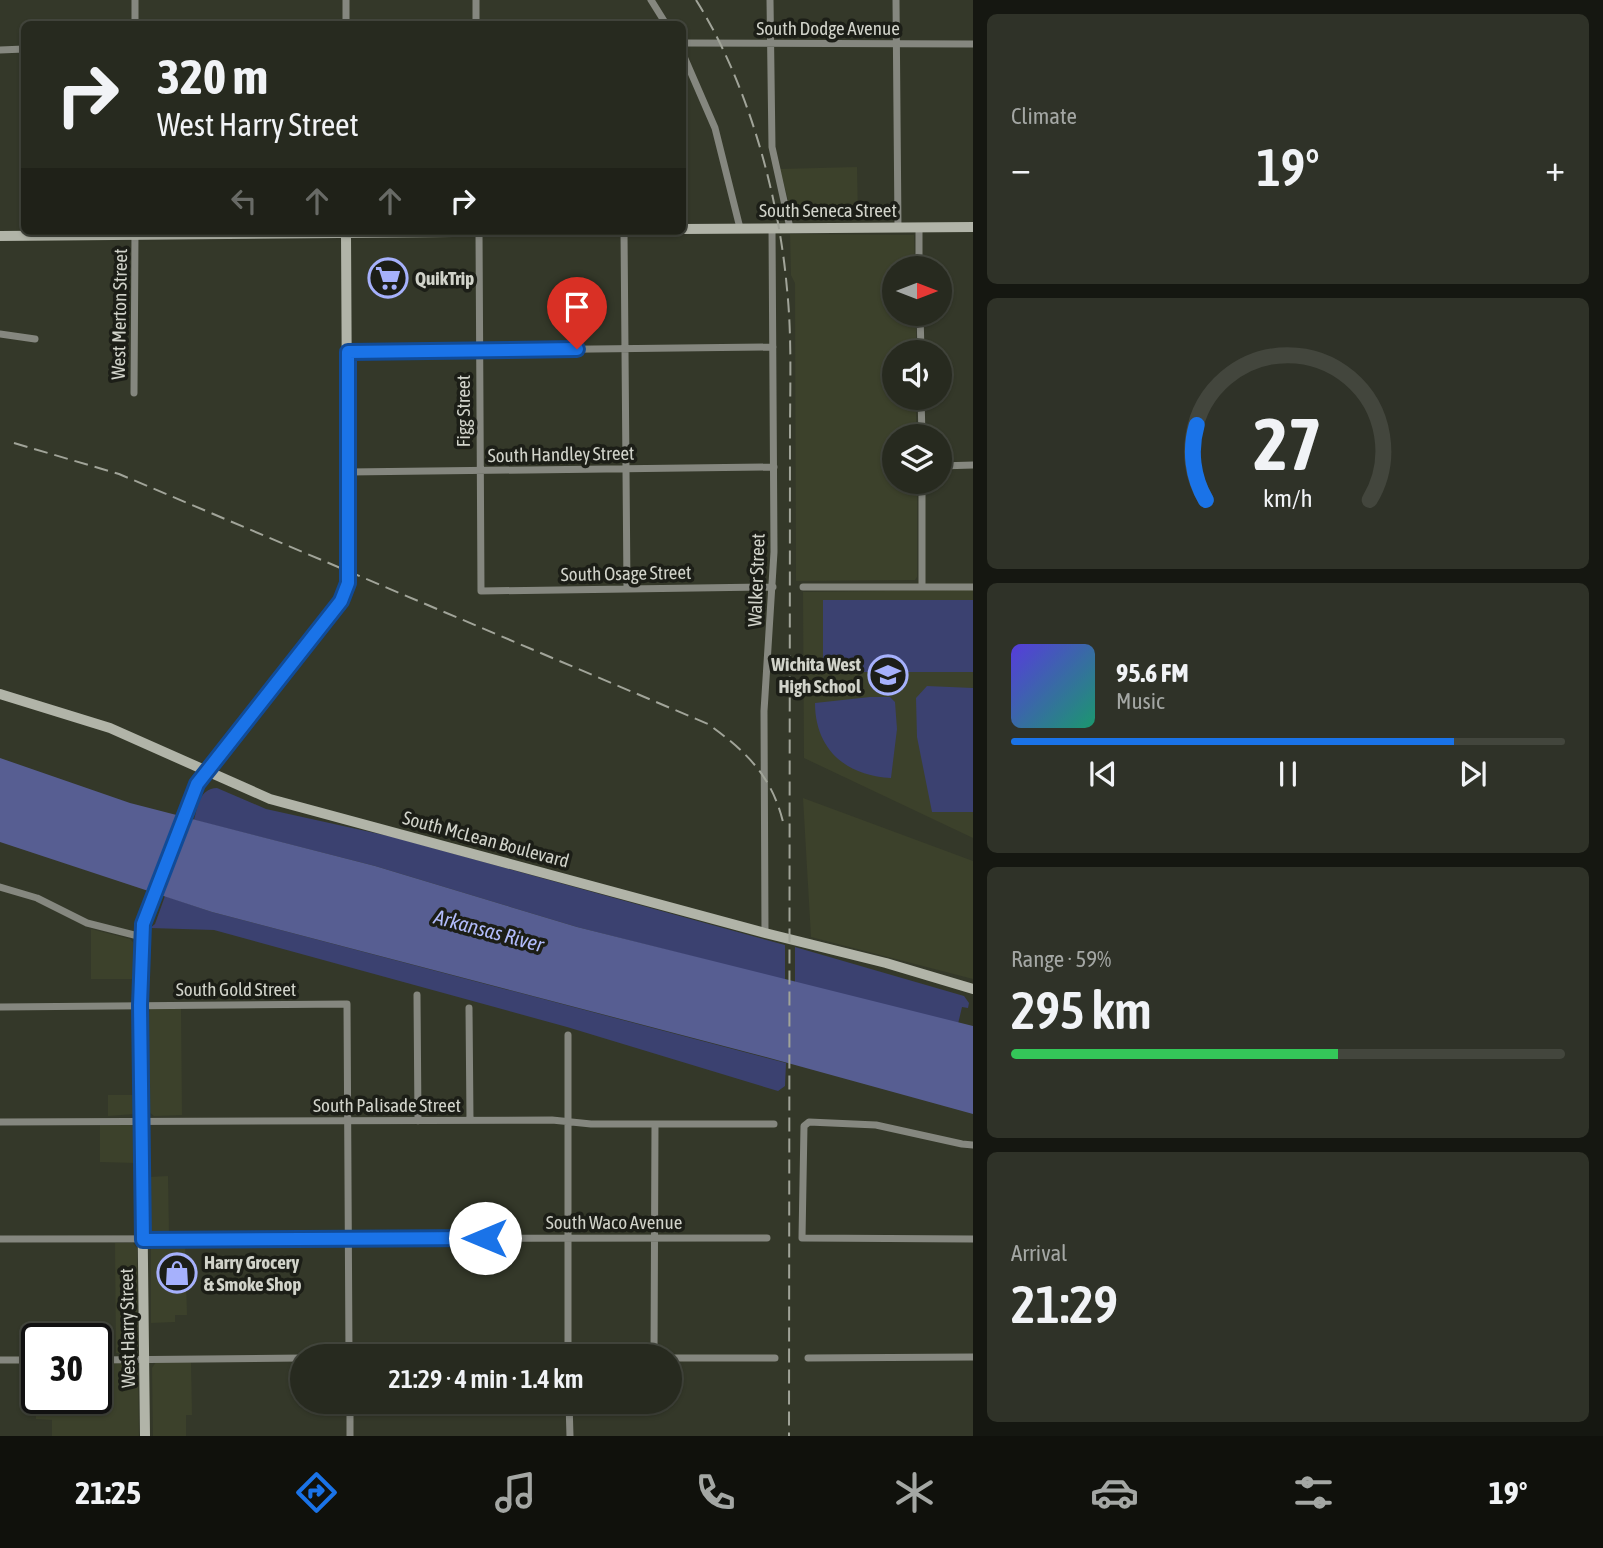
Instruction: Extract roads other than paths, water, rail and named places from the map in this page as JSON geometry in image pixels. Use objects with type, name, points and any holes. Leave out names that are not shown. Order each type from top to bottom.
[{"type":"street","points":[[135,0],[135,21]]},
{"type":"street","points":[[346,0],[346,21]]},
{"type":"street","points":[[476,0],[476,21]]},
{"type":"street","points":[[651,0],[664,21]]},
{"type":"street","points":[[770,0],[772,147],[789,228]]},
{"type":"street","points":[[896,0],[898,227]]},
{"type":"street","name":"South Dodge Avenue","points":[[686,43],[973,44]]},
{"type":"street","points":[[0,50],[21,49]]},
{"type":"street","points":[[686,60],[715,128],[740,229]]},
{"type":"street","points":[[919,227],[919,256]]},
{"type":"street","name":"South Seneca Street","points":[[686,229],[973,227]]},
{"type":"street","name":"Walker Street","points":[[765,933],[764,711],[773,587],[772,228]]},
{"type":"street","points":[[0,236],[45,235]]},
{"type":"street","name":"West Merton Street","points":[[134,393],[135,235]]},
{"type":"street","name":"West Harry Street","points":[[145,1436],[140,1005],[143,924],[197,784],[341,601],[348,583],[346,235]]},
{"type":"street","name":"Figg Street","points":[[479,235],[481,591]]},
{"type":"street","points":[[624,235],[627,589]]},
{"type":"street","points":[[0,334],[35,339]]},
{"type":"street","points":[[348,352],[773,347]]},
{"type":"street","points":[[952,466],[973,466]]},
{"type":"street","name":"South Handley Street","points":[[349,472],[774,467]]},
{"type":"street","points":[[922,494],[922,587]]},
{"type":"street","name":"South Osage Street","points":[[481,591],[773,587]]},
{"type":"street","points":[[803,587],[973,587]]},
{"type":"street","name":"South McLean Boulevard","points":[[0,694],[110,728],[270,799],[765,933],[886,963],[973,989]]},
{"type":"street","points":[[0,887],[37,898],[87,923],[142,937]]},
{"type":"street","points":[[416,995],[418,1121]]},
{"type":"street","name":"South Gold Street","points":[[0,1007],[347,1004],[348,1121]]},
{"type":"street","points":[[469,1008],[470,1120]]},
{"type":"street","points":[[568,1035],[568,1344]]},
{"type":"street","name":"South Palisade Street","points":[[0,1122],[470,1120],[774,1124]]},
{"type":"street","points":[[348,1121],[349,1344]]},
{"type":"street","points":[[973,1144],[860,1123],[808,1122],[804,1126],[802,1238],[973,1239]]},
{"type":"street","points":[[654,1344],[655,1124]]},
{"type":"street","name":"South Waco Avenue","points":[[0,1239],[767,1238]]},
{"type":"street","points":[[808,1358],[973,1357]]},
{"type":"street","points":[[112,1360],[290,1358]]},
{"type":"street","points":[[682,1358],[775,1358]]},
{"type":"street","points":[[0,1360],[21,1360]]},
{"type":"street","points":[[350,1414],[350,1436]]},
{"type":"street","points":[[569,1414],[570,1436]]},
{"type":"water","name":"Arkansas River","points":[[0,758],[130,803],[375,866],[577,927],[973,1026],[973,1114],[212,912],[0,842]]},
{"type":"railway","points":[[696,0],[731,66],[758,140],[777,216],[789,307],[789,1436]]},
{"type":"railway","points":[[14,443],[119,474],[708,724],[735,745],[756,767],[773,793],[784,826]]},
{"type":"place","name":"QuikTrip","points":[[388,278]]},
{"type":"place","name":"Wichita West High School","points":[[888,675]]},
{"type":"place","name":"Harry Grocery & Smoke Shop","points":[[177,1273]]}]
